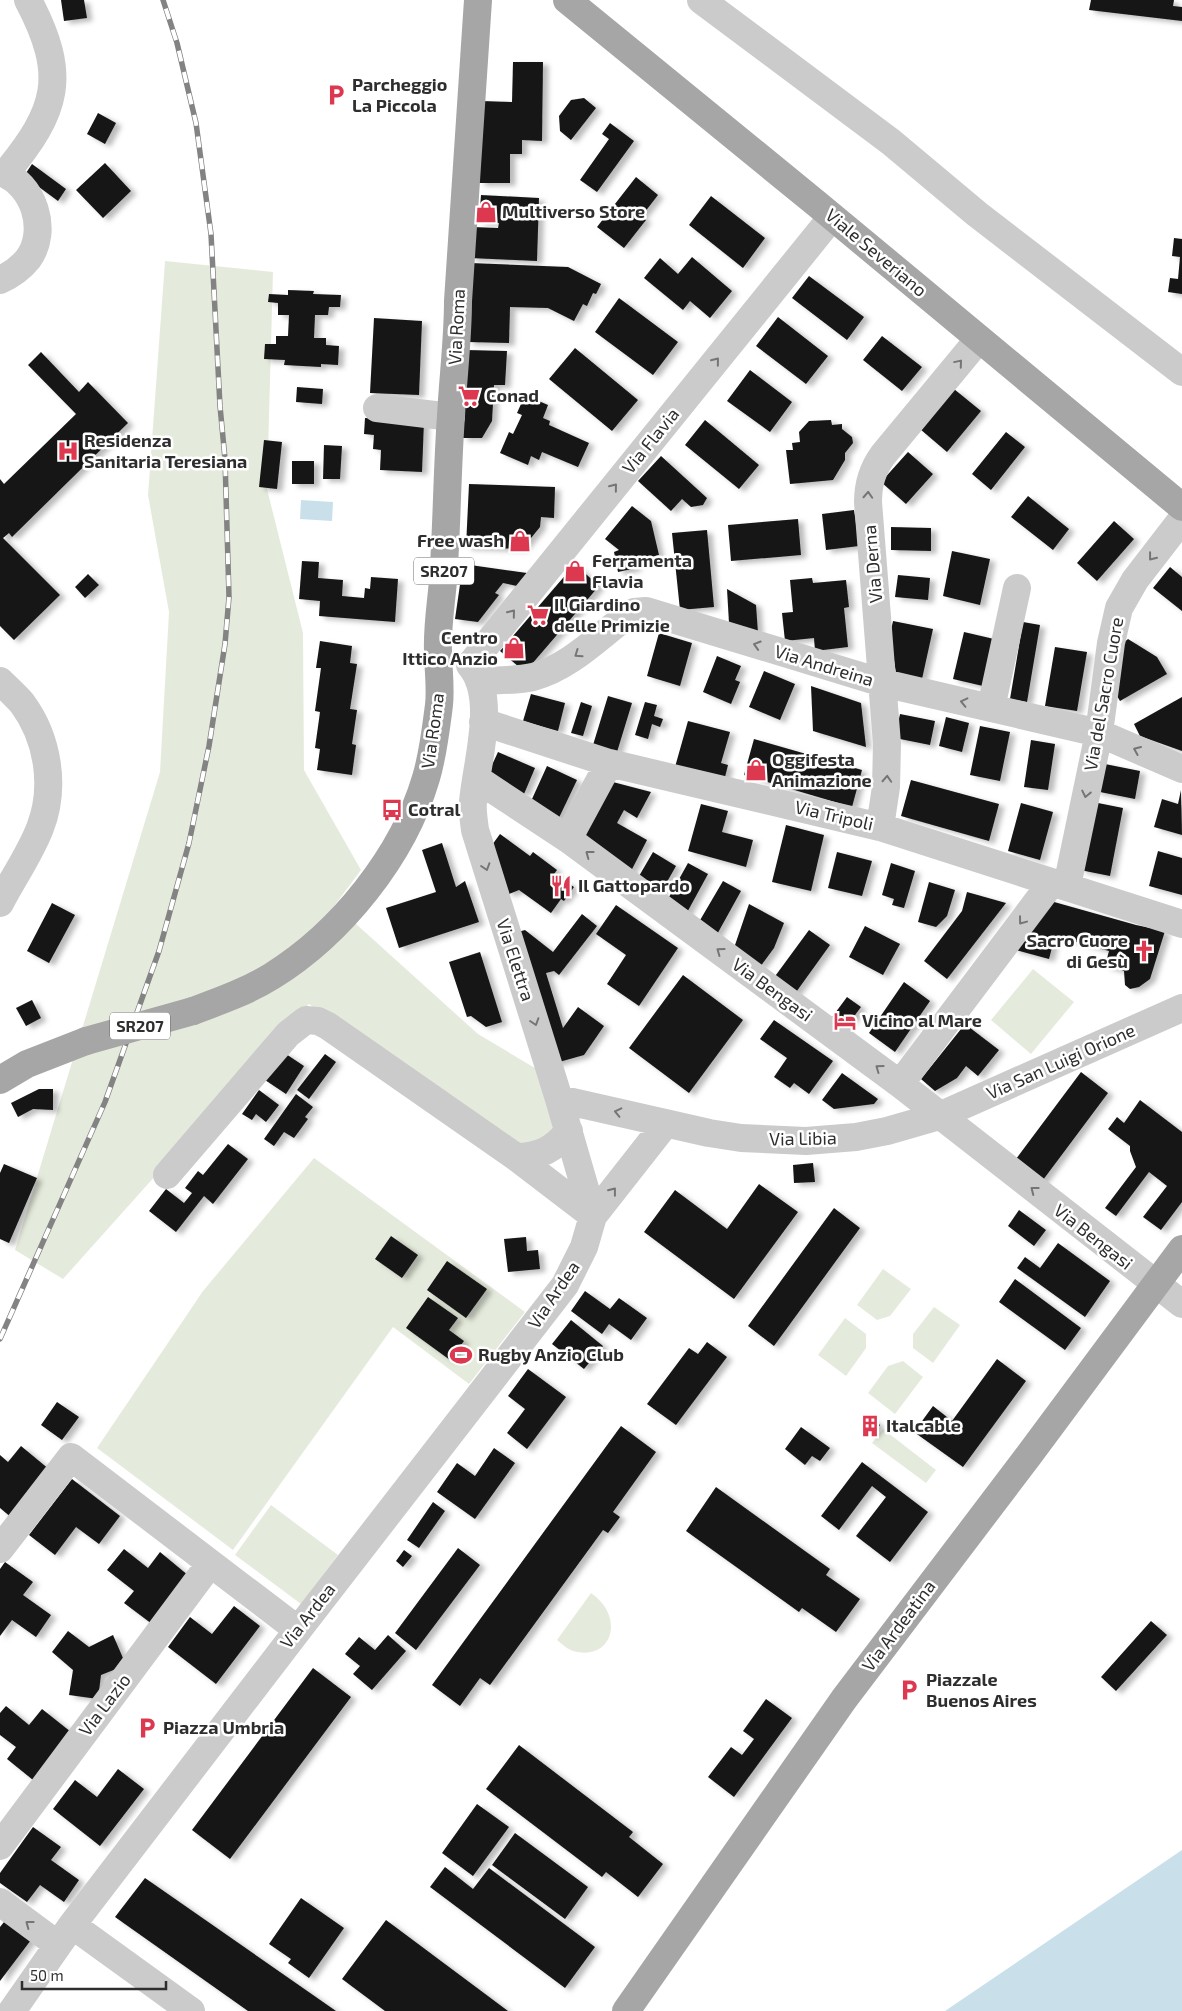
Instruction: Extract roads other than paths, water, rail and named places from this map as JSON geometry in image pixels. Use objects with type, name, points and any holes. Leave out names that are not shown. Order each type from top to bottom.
[{"type":"main road","name":"Viale Severiano","points":[[567,0],[1182,507]]},
{"type":"main road","name":"Via Roma","points":[[0,1080],[28,1064],[86,1041],[193,1011],[257,985],[305,952],[336,924],[364,893],[388,860],[407,827],[427,776],[439,703],[438,649],[446,536],[450,417],[481,7]]},
{"type":"main road","name":"Via Ardeatina","points":[[626,2011],[844,1699],[1182,1249]]},
{"type":"street","points":[[0,280],[14,273],[28,259],[37,240],[38,221],[33,202],[21,185],[2,173],[22,153],[38,129],[49,105],[52,89],[53,70],[50,51],[28,0]]},
{"type":"street","points":[[701,0],[891,142],[977,214],[1182,372]]},
{"type":"street","name":"Via Flavia","points":[[475,673],[832,217]]},
{"type":"street","name":"Via Derna","points":[[880,827],[886,796],[887,762],[868,502],[869,485],[876,466],[883,455],[979,339]]},
{"type":"street","points":[[377,408],[450,417]]},
{"type":"street","name":"Via del Sacro Cuore","points":[[900,1084],[1059,884],[1099,733],[1111,642],[1123,599],[1134,580],[1182,519]]},
{"type":"street","points":[[991,708],[1017,588]]},
{"type":"street","name":"Via Andreina","points":[[475,673],[523,678],[542,674],[567,662],[628,616],[640,611],[882,683],[1099,733],[1182,769]]},
{"type":"street","points":[[438,649],[475,673]]},
{"type":"street","name":"Via Elettra","points":[[475,673],[482,701],[483,722],[473,802],[478,841],[569,1131],[593,1216]]},
{"type":"street","points":[[0,681],[18,698],[34,724],[45,755],[48,783],[46,805],[40,828],[0,903]]},
{"type":"street","name":"Via Tripoli","points":[[483,722],[609,763],[880,827],[1182,924]]},
{"type":"street","points":[[568,838],[609,763]]},
{"type":"street","name":"Via Bengasi","points":[[477,779],[568,838],[900,1084],[1155,1285],[1182,1304]]},
{"type":"street","name":"Via San Luigi Orione","points":[[939,1116],[1182,1008]]},
{"type":"street","points":[[167,1175],[288,1034],[306,1020],[318,1021],[328,1026],[516,1157],[593,1216],[666,1123]]},
{"type":"street","name":"Via Libia","points":[[559,1099],[741,1138],[806,1142],[872,1135],[939,1116]]},
{"type":"street","points":[[516,1157],[542,1154],[555,1146],[569,1131]]},
{"type":"street","name":"Via Ardea","points":[[12,2011],[65,1935],[298,1630],[558,1295],[578,1262],[593,1216]]},
{"type":"street","points":[[0,1550],[70,1457],[298,1630]]},
{"type":"street","name":"Via Lazio","points":[[0,1846],[210,1564]]},
{"type":"street","points":[[0,1902],[65,1935],[190,2011]]},
{"type":"water","points":[[301,500],[333,502],[332,521],[300,519]]},
{"type":"water","points":[[1182,1850],[1182,2011],[945,2011]]},
{"type":"railway","points":[[0,1339],[105,1102],[159,951],[189,843],[209,746],[225,644],[229,597],[225,459],[220,406],[211,234],[196,123],[177,43],[163,0]]},
{"type":"place","name":"Parcheggio La Piccola","points":[[336,95]]},
{"type":"place","name":"Multiverso Store","points":[[486,212]]},
{"type":"place","name":"Conad","points":[[469,396]]},
{"type":"place","name":"Residenza Sanitaria Teresiana","points":[[68,451]]},
{"type":"place","name":"Free wash","points":[[520,541]]},
{"type":"place","name":"Ferramenta Flavia","points":[[575,571]]},
{"type":"place","name":"Il Giardino delle Primizie","points":[[538,615]]},
{"type":"place","name":"Centro Ittico Anzio","points":[[514,648]]},
{"type":"place","name":"Oggifesta Animazione","points":[[756,770]]},
{"type":"place","name":"Cotral","points":[[392,810]]},
{"type":"place","name":"Il Gattopardo","points":[[561,886]]},
{"type":"place","name":"Sacro Cuore di Gesù","points":[[1144,951]]},
{"type":"place","name":"Vicino al Mare","points":[[845,1021]]},
{"type":"place","name":"Rugby Anzio Club","points":[[461,1355]]},
{"type":"place","name":"Italcable","points":[[870,1426]]},
{"type":"place","name":"Piazzale Buenos Aires","points":[[909,1690]]},
{"type":"place","name":"Piazza Umbria","points":[[147,1728]]}]
